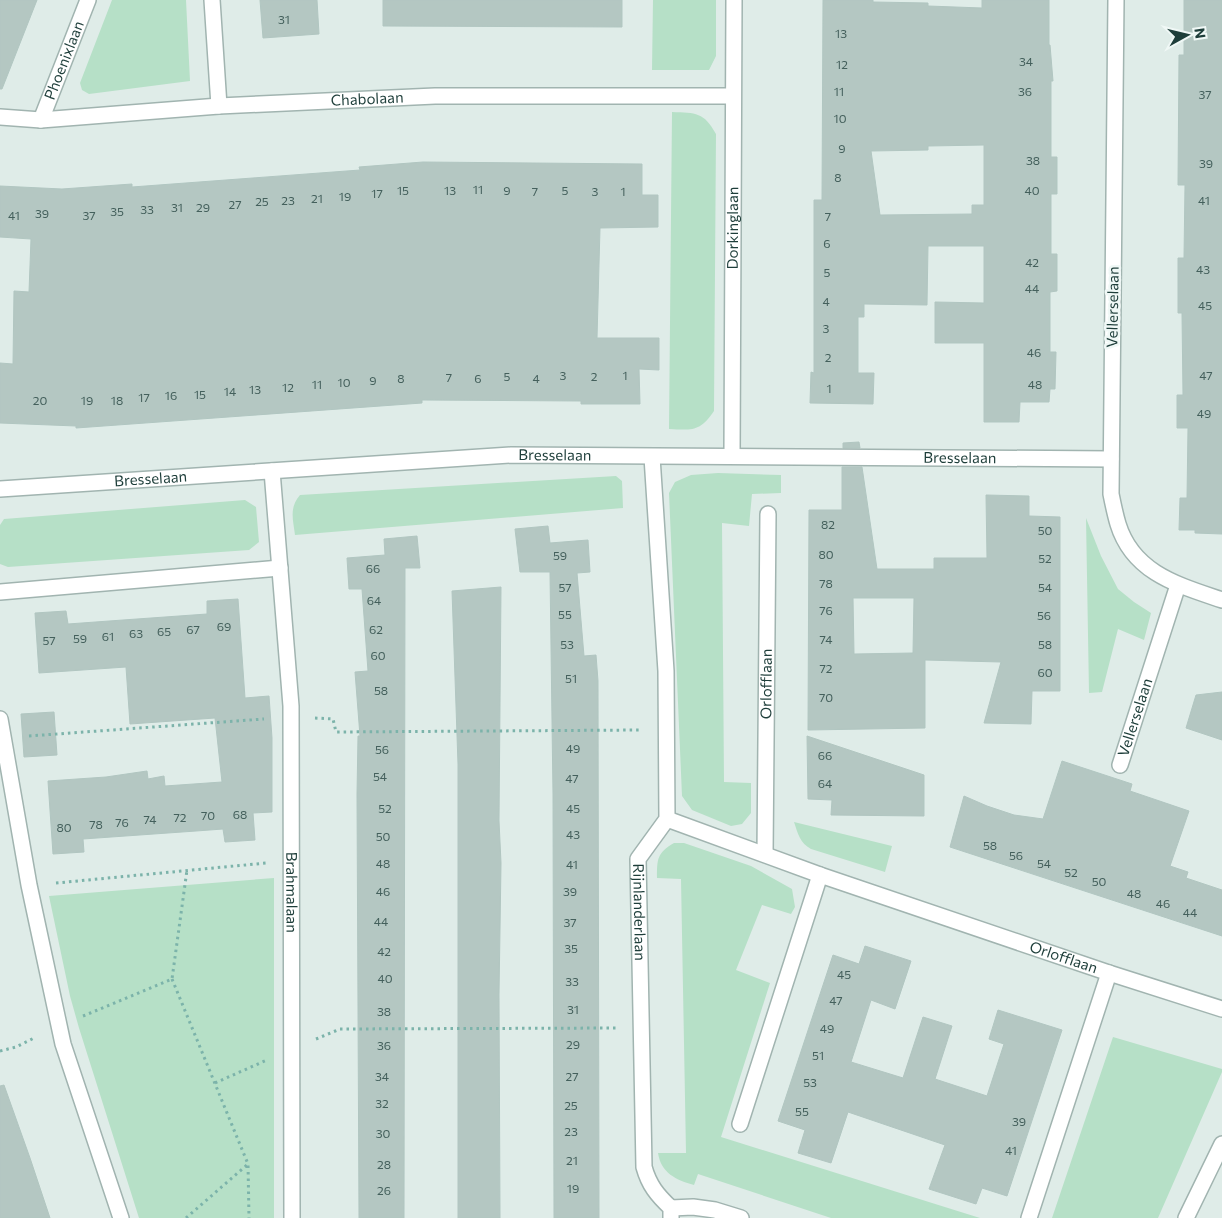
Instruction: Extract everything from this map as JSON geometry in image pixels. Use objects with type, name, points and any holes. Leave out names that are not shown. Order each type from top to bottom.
[{"type":"street","name":"Phoenixlaan","points":[[41,120],[88,0]]},
{"type":"street","points":[[212,0],[219,106]]},
{"type":"street","name":"Dorkinglaan","points":[[732,456],[734,0]]},
{"type":"street","name":"Vellerselaan","points":[[1116,0],[1111,494],[1118,525],[1129,547],[1151,571],[1178,585],[1222,600]]},
{"type":"street","name":"Chabolaan","points":[[0,117],[41,120],[219,106],[435,96],[733,96]]},
{"type":"street","name":"Bresselaan","points":[[0,489],[511,455],[1111,460]]},
{"type":"street","points":[[652,456],[666,671],[667,819]]},
{"type":"street","name":"Brahmalaan","points":[[272,471],[291,717],[292,1218]]},
{"type":"street","name":"Orlofflaan","points":[[765,854],[768,514]]},
{"type":"street","points":[[0,592],[280,568]]},
{"type":"street","name":"Vellerselaan","points":[[1120,765],[1178,585]]},
{"type":"street","points":[[0,719],[29,885],[63,1044],[121,1218]]},
{"type":"street","name":"Orlofflaan","points":[[667,819],[820,875],[1109,973],[1222,1009]]},
{"type":"street","name":"Rijnlanderlaan","points":[[667,819],[638,859],[644,1167],[648,1182],[671,1213]]},
{"type":"street","points":[[740,1124],[820,875]]},
{"type":"street","name":"Orlofflaan","points":[[1029,1218],[1109,973]]},
{"type":"street","points":[[1186,1218],[1222,1144]]},
{"type":"street","points":[[671,1213],[693,1207],[714,1210],[741,1218]]},
{"type":"path","points":[[4,744],[22,736],[291,717],[332,719],[336,732],[667,730]]},
{"type":"path","points":[[29,885],[292,861]]},
{"type":"path","points":[[187,870],[172,979],[248,1164],[249,1218]]},
{"type":"path","points":[[0,1051],[16,1048],[59,1026],[172,979]]},
{"type":"path","points":[[215,1083],[340,1029],[641,1028]]},
{"type":"path","points":[[186,1218],[248,1164]]},
{"type":"green space","points":[[112,0],[186,0],[190,81],[89,94],[82,90],[80,83]]},
{"type":"green space","points":[[653,0],[716,0],[716,56],[709,70],[652,70]]},
{"type":"green space","points":[[672,112],[699,115],[707,121],[716,134],[714,411],[700,426],[684,430],[669,429]]},
{"type":"green space","points":[[718,473],[781,475],[781,493],[752,494],[749,526],[722,523],[724,782],[751,783],[751,813],[742,824],[731,826],[692,810],[682,796],[669,493],[675,482],[691,475]]},
{"type":"green space","points":[[616,476],[622,481],[623,508],[295,535],[293,509],[300,495]]},
{"type":"green space","points":[[245,500],[256,507],[259,542],[249,550],[8,567],[0,564],[0,525],[4,519]]},
{"type":"green space","points":[[1086,518],[1101,556],[1118,589],[1151,613],[1144,640],[1118,629],[1102,692],[1089,693]]},
{"type":"green space","points":[[794,822],[892,846],[885,872],[807,847],[798,834]]},
{"type":"green space","points":[[674,843],[684,843],[751,866],[792,889],[795,907],[791,914],[762,905],[736,970],[770,983],[721,1137],[980,1218],[831,1218],[698,1174],[694,1185],[675,1178],[666,1171],[662,1166],[658,1153],[686,1153],[681,879],[657,878],[659,857],[664,850]]},
{"type":"green space","points":[[274,878],[274,1218],[139,1218],[70,996],[49,896]]},
{"type":"green space","points":[[1113,1037],[1222,1069],[1222,1072],[1158,1218],[1052,1218]]},
{"type":"building","points":[[0,0],[37,0],[2,89],[0,89]]},
{"type":"building","points":[[260,0],[317,0],[319,34],[263,38]]},
{"type":"building","points":[[383,0],[622,0],[622,27],[383,26]]},
{"type":"building","points":[[823,0],[873,0],[873,2],[928,3],[928,6],[982,8],[982,0],[1049,0],[1049,45],[1053,81],[1051,81],[1051,157],[1057,157],[1057,194],[1051,194],[1051,254],[1057,254],[1057,291],[1050,292],[1050,352],[1056,352],[1055,389],[1050,389],[1049,402],[1020,402],[1019,422],[984,422],[984,343],[935,343],[935,302],[984,303],[984,246],[928,246],[927,305],[864,304],[864,317],[858,317],[858,373],[874,373],[873,404],[810,403],[811,372],[814,373],[814,200],[822,200]],"holes":[[[984,145],[984,205],[972,205],[972,214],[880,215],[871,151],[928,150],[928,146]]]},
{"type":"building","points":[[1184,0],[1222,0],[1222,534],[1195,533],[1195,530],[1179,530],[1180,498],[1187,498],[1188,428],[1177,428],[1177,395],[1183,395],[1182,313],[1178,313],[1178,258],[1184,258],[1185,185],[1178,185],[1179,55],[1184,55]]},
{"type":"building","points":[[423,162],[642,164],[642,195],[658,195],[658,227],[600,228],[597,338],[659,338],[659,370],[639,369],[640,404],[581,404],[581,401],[422,400],[422,403],[76,428],[76,426],[0,423],[0,363],[13,364],[14,291],[29,292],[31,239],[0,237],[0,186],[62,189],[132,184],[132,187],[360,170],[359,167]]},
{"type":"building","points":[[859,442],[860,448],[843,448],[843,443]]},
{"type":"building","points":[[842,467],[862,467],[877,569],[934,569],[934,558],[987,558],[986,495],[1029,496],[1029,516],[1060,517],[1060,691],[1032,691],[1031,724],[984,723],[1001,662],[925,660],[925,728],[808,730],[809,510],[842,510]],"holes":[[[853,598],[914,598],[913,653],[854,654]]]},
{"type":"building","points":[[548,526],[550,543],[588,540],[590,572],[577,573],[584,656],[596,655],[598,681],[599,1218],[554,1218],[553,794],[550,572],[520,572],[515,529]]},
{"type":"building","points":[[417,536],[420,568],[405,568],[404,1218],[359,1218],[357,794],[358,736],[360,736],[355,672],[368,671],[362,589],[349,589],[347,558],[385,555],[384,539]]},
{"type":"building","points":[[501,587],[499,821],[501,863],[499,994],[500,1218],[458,1218],[458,764],[452,591]]},
{"type":"building","points":[[238,599],[245,698],[269,696],[272,738],[272,812],[253,813],[255,840],[225,842],[223,829],[83,839],[84,852],[53,854],[48,781],[106,777],[147,771],[148,779],[164,776],[165,786],[222,782],[215,718],[130,724],[126,667],[39,673],[35,613],[66,611],[68,624],[207,614],[207,601]]},
{"type":"building","points":[[1222,692],[1222,740],[1186,728],[1196,695]]},
{"type":"building","points":[[54,712],[57,755],[24,757],[21,714]]},
{"type":"building","points":[[807,736],[924,775],[924,816],[831,815],[832,800],[808,799]]},
{"type":"building","points":[[1062,761],[1132,784],[1130,791],[1189,811],[1170,866],[1188,872],[1186,878],[1222,890],[1222,936],[950,847],[964,796],[1014,815],[1043,819]]},
{"type":"building","points":[[865,946],[911,961],[895,1009],[871,1000],[851,1062],[903,1078],[923,1017],[952,1026],[935,1079],[987,1096],[1004,1044],[989,1039],[998,1010],[1062,1030],[1007,1196],[982,1188],[976,1204],[929,1189],[945,1145],[848,1112],[831,1163],[798,1153],[805,1130],[778,1121],[833,955],[859,964]]},
{"type":"building","points":[[4,1085],[50,1218],[0,1218],[0,1086]]}]
